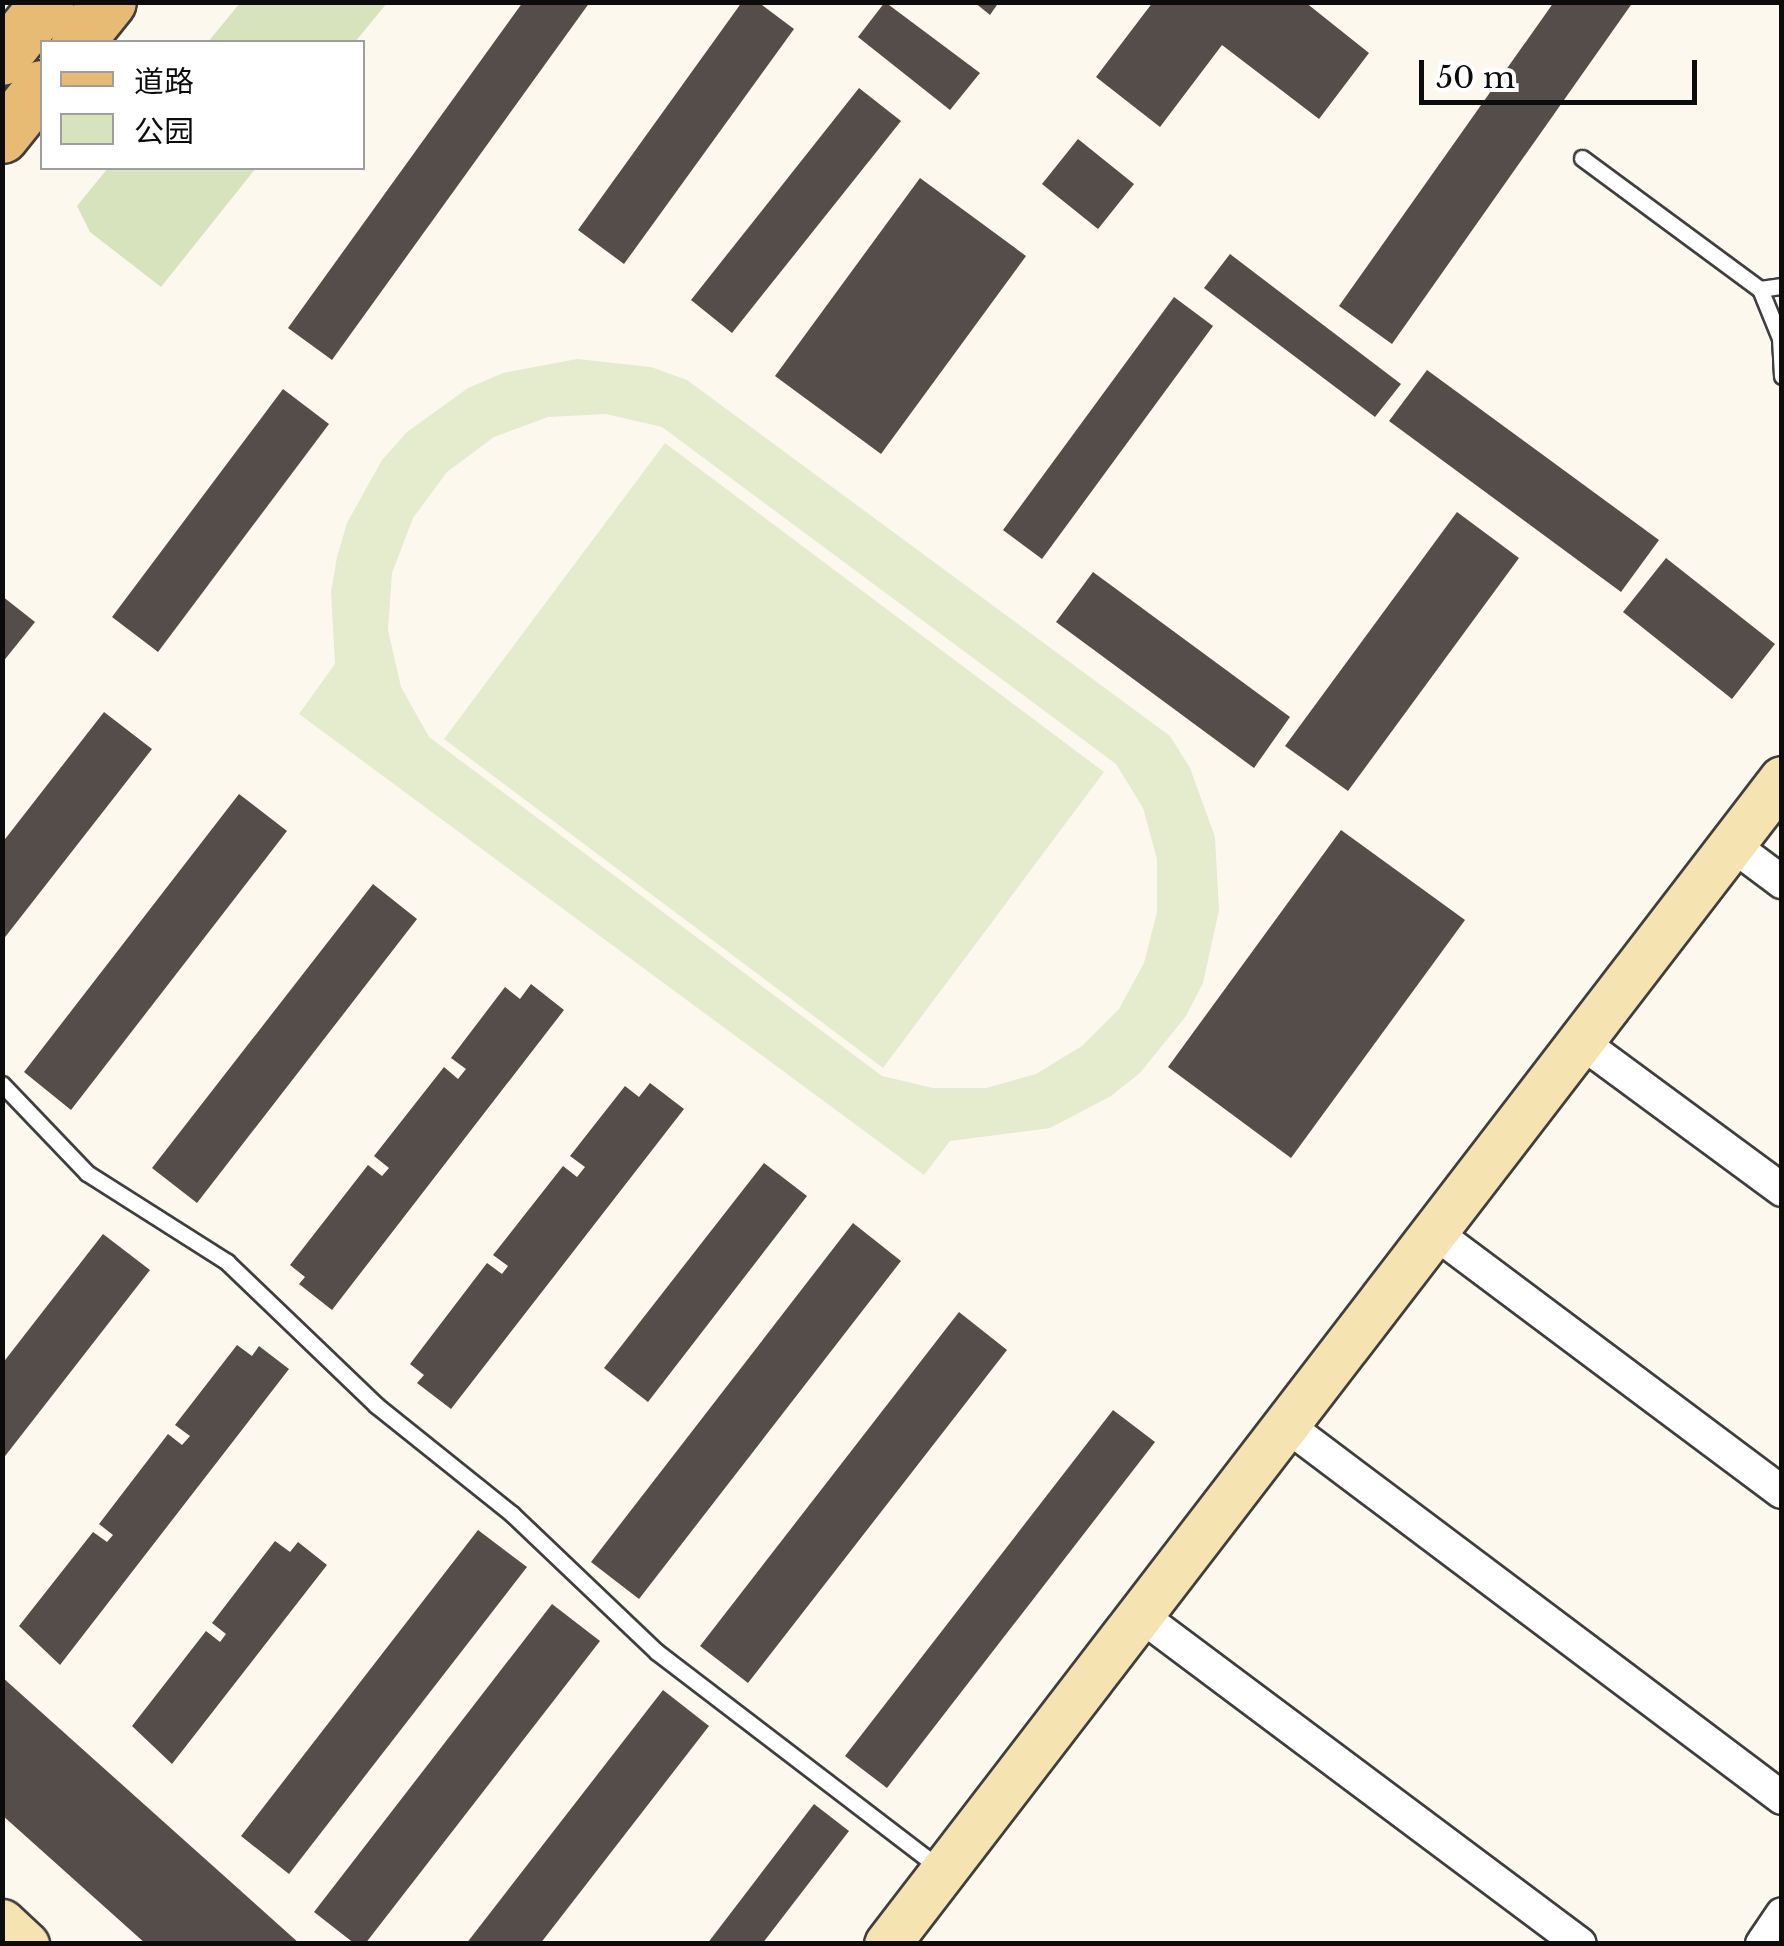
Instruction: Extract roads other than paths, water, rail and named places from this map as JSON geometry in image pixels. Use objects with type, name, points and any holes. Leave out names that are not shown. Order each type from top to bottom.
[{"type":"main road","points":[[2,59],[48,2]]},
{"type":"main road","points":[[80,40],[110,2]]},
{"type":"main road","points":[[2,137],[40,90]]},
{"type":"street","points":[[887,1944],[1782,779]]},
{"type":"street","points":[[1731,844],[1782,882]]},
{"type":"street","points":[[1580,1041],[1782,1190]]},
{"type":"street","points":[[1434,1232],[1782,1492]]},
{"type":"street","points":[[1286,1424],[1782,1798]]},
{"type":"street","points":[[1140,1614],[1580,1944]]},
{"type":"street","points":[[1762,1944],[1782,1914]]},
{"type":"street","points":[[2,1922],[26,1944]]},
{"type":"lane","points":[[1582,158],[1760,289],[1780,338],[1782,376]]},
{"type":"lane","points":[[1760,289],[1782,286]]},
{"type":"lane","points":[[2,1084],[87,1173],[227,1262],[376,1405],[512,1514],[656,1652],[943,1870]]}]
